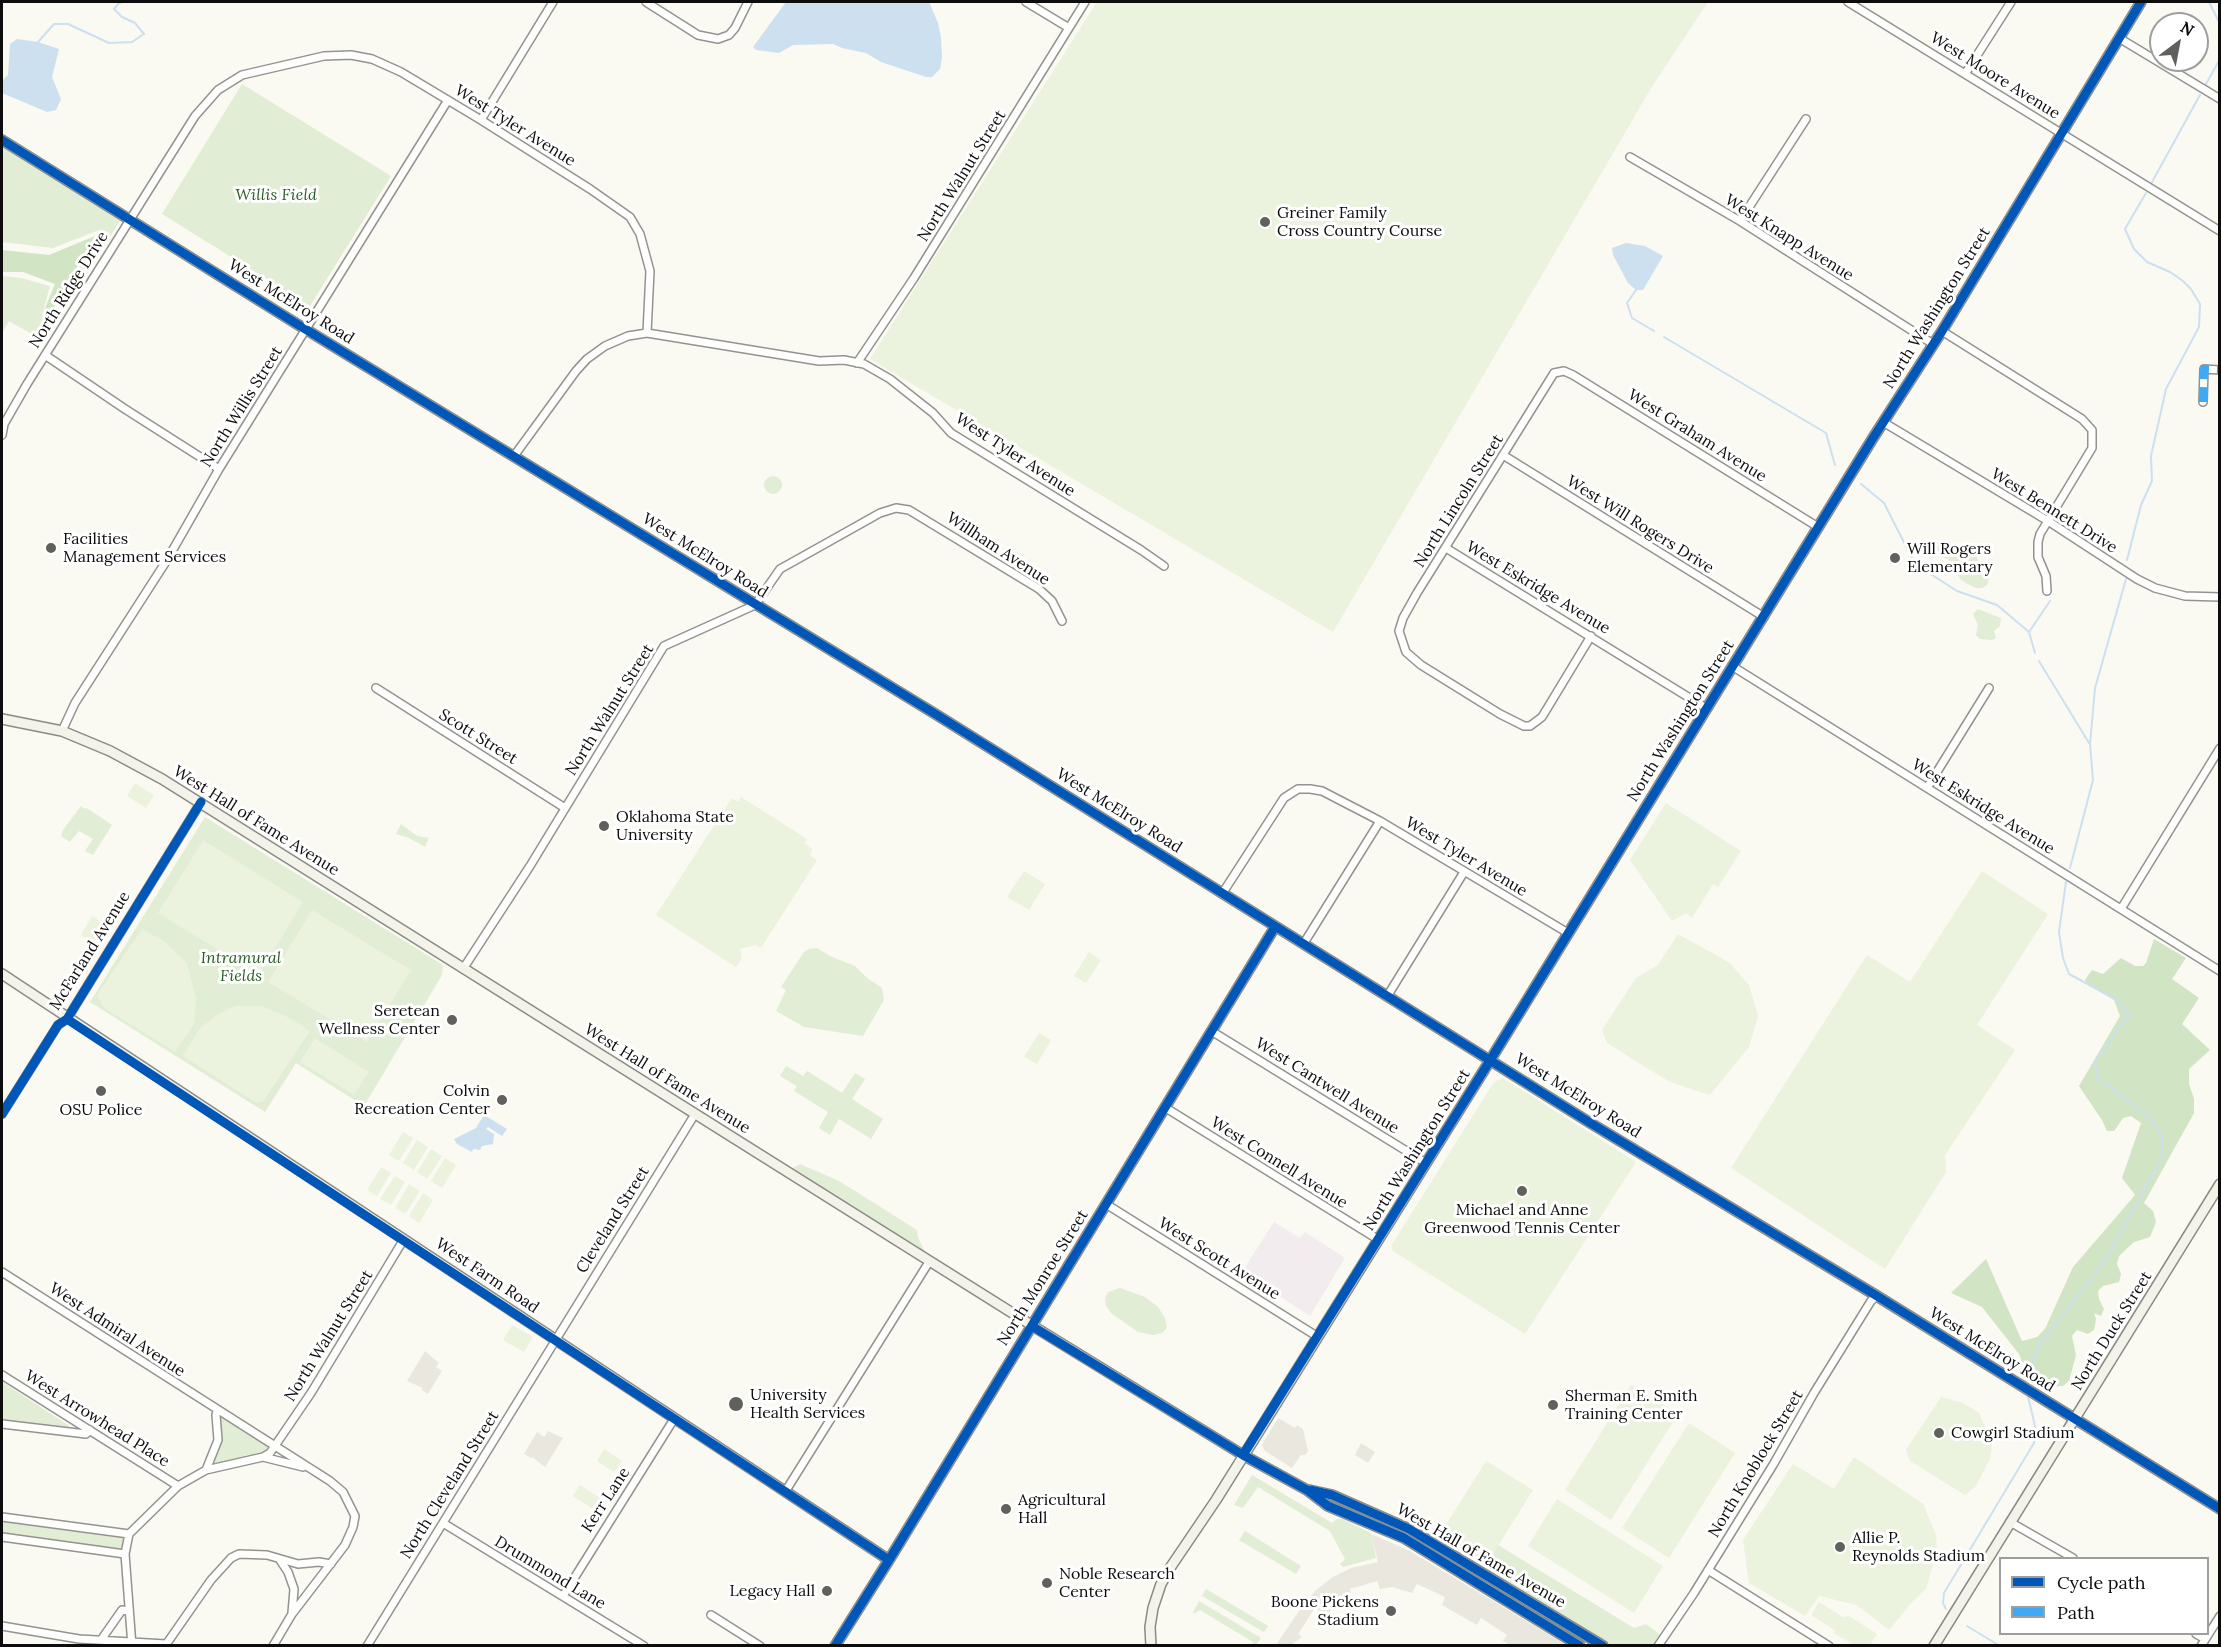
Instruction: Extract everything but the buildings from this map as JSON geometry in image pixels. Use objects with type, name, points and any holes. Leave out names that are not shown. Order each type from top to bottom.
[{"type":"street","points":[[481,120],[553,2]]},
{"type":"street","points":[[646,2],[698,35],[718,39],[729,35],[735,28],[748,2]]},
{"type":"street","points":[[1026,2],[1069,28]]},
{"type":"street","name":"North Walnut Street","points":[[857,363],[915,278],[1085,2]]},
{"type":"street","name":"West Moore Avenue","points":[[1848,2],[2220,231]]},
{"type":"street","points":[[1965,74],[2011,2]]},
{"type":"street","name":"North Washington Street","points":[[1151,1646],[1150,1627],[1153,1608],[1161,1584],[1318,1337],[1818,526],[1942,331],[2141,2]]},
{"type":"street","points":[[2119,38],[2220,99]]},
{"type":"street","name":"West Tyler Avenue","points":[[266,69],[324,56],[351,55],[372,59],[401,72],[448,100],[590,189],[630,217],[640,234],[650,271],[647,333]]},
{"type":"street","name":"North Ridge Drive","points":[[2,435],[4,424],[45,355],[195,116],[218,90],[243,75],[266,69]]},
{"type":"street","name":"North Willis Street","points":[[62,731],[75,703],[167,560],[219,469],[448,100]]},
{"type":"street","points":[[1740,221],[1806,119]]},
{"type":"street","name":"West McElroy Road","points":[[2,140],[305,329],[946,721],[1592,1124],[1878,1296],[2220,1509]]},
{"type":"street","name":"West Knapp Avenue","points":[[1629,157],[1740,221],[1933,344]]},
{"type":"street","points":[[1942,331],[2077,416],[2092,430],[2092,448],[2040,534],[2037,550],[2046,576],[2046,591]]},
{"type":"street","points":[[514,456],[587,359],[628,336],[647,333],[819,361],[844,360],[857,363]]},
{"type":"street","points":[[45,355],[219,469]]},
{"type":"street","name":"West Tyler Avenue","points":[[857,363],[864,364],[890,379],[933,413],[951,433],[1164,566]]},
{"type":"street","points":[[2203,402],[2204,369],[2220,370]]},
{"type":"street","name":"North Lincoln Street","points":[[1560,371],[1550,378],[1403,618],[1399,631],[1406,652],[1421,665],[1500,714],[1524,726],[1530,726],[1542,717],[1591,636]]},
{"type":"street","name":"West Graham Avenue","points":[[1560,371],[1574,375],[1818,526]]},
{"type":"street","name":"West Bennett Drive","points":[[1883,422],[2155,588],[2185,596],[2220,597]]},
{"type":"street","name":"West Will Rogers Drive","points":[[1503,455],[1764,617]]},
{"type":"street","name":"Willham Avenue","points":[[755,605],[780,569],[880,513],[896,508],[909,510],[1039,589],[1052,601],[1062,621]]},
{"type":"street","name":"West Eskridge Avenue","points":[[1446,548],[1706,708]]},
{"type":"street","name":"North Walnut Street","points":[[463,969],[664,646],[755,605]]},
{"type":"street","name":"West Eskridge Avenue","points":[[1732,666],[2220,971]]},
{"type":"street","name":"Scott Street","points":[[376,688],[565,808]]},
{"type":"street","points":[[1927,788],[1989,688]]},
{"type":"street","name":"West Hall of Fame Avenue","points":[[2,719],[62,731],[135,764],[201,802],[1032,1326],[1243,1455],[1307,1490],[1328,1506],[1404,1538],[1580,1646]]},
{"type":"street","points":[[2121,909],[2220,748]]},
{"type":"street","name":"West Tyler Avenue","points":[[1222,894],[1284,798],[1298,789],[1310,789],[1322,791],[1380,821],[1568,933]]},
{"type":"street","name":"McFarland Avenue","points":[[2,1114],[58,1025],[68,1018],[201,802]]},
{"type":"street","points":[[1304,943],[1380,821]]},
{"type":"street","points":[[1388,995],[1464,872]]},
{"type":"street","name":"North Monroe Street","points":[[835,1646],[1213,1032],[1275,927]]},
{"type":"street","name":"West Farm Road","points":[[2,974],[889,1560]]},
{"type":"street","name":"West Cantwell Avenue","points":[[1213,1032],[1426,1163]]},
{"type":"street","name":"West Connell Avenue","points":[[1166,1108],[1378,1240]]},
{"type":"street","name":"Cleveland Street","points":[[555,1339],[695,1114]]},
{"type":"street","name":"North Duck Street","points":[[1934,1646],[2220,1184]]},
{"type":"street","name":"West Scott Avenue","points":[[1106,1204],[1318,1337]]},
{"type":"street","name":"North Walnut Street","points":[[263,1457],[270,1453],[314,1388],[404,1239]]},
{"type":"street","points":[[785,1492],[929,1262]]},
{"type":"street","name":"West Admiral Avenue","points":[[2,1272],[312,1469],[343,1492],[355,1516],[353,1527],[341,1550],[292,1614],[273,1646]]},
{"type":"street","name":"North Knoblock Street","points":[[1658,1646],[1773,1465],[1871,1301],[1878,1296]]},
{"type":"street","name":"North Cleveland Street","points":[[367,1646],[555,1339]]},
{"type":"street","name":"West Arrowhead Place","points":[[2,1375],[178,1486]]},
{"type":"street","points":[[206,1470],[219,1440],[216,1415],[218,1411]]},
{"type":"street","name":"Kerr Lane","points":[[563,1596],[674,1419]]},
{"type":"street","points":[[2,1424],[86,1434],[90,1430]]},
{"type":"street","points":[[131,1644],[125,1554],[129,1534],[178,1486],[206,1470],[263,1457],[312,1469]]},
{"type":"street","name":"West Hall of Fame Avenue","points":[[1307,1490],[1332,1495],[1409,1528],[1592,1637],[1603,1646]]},
{"type":"street","points":[[2,1517],[129,1534]]},
{"type":"street","points":[[2010,1522],[2071,1557]]},
{"type":"street","name":"Drummond Lane","points":[[443,1523],[644,1646]]},
{"type":"street","points":[[2,1537],[125,1554]]},
{"type":"street","points":[[2,1626],[79,1639],[165,1645],[204,1589],[231,1558],[239,1554],[267,1555],[298,1564],[319,1562],[331,1564]]},
{"type":"street","points":[[280,1560],[288,1572],[294,1589],[292,1614]]},
{"type":"street","points":[[1708,1570],[1829,1646]]},
{"type":"street","points":[[101,1640],[122,1610],[128,1611]]},
{"type":"street","points":[[711,1615],[760,1646]]},
{"type":"street","points":[[2209,1633],[2220,1616]]},
{"type":"shaded area","points":[[1274,1222],[1300,1238],[1305,1232],[1345,1258],[1310,1316],[1242,1272]]},
{"type":"shaded area","points":[[425,1351],[439,1363],[436,1367],[442,1371],[428,1394],[422,1390],[423,1388],[407,1381]]},
{"type":"shaded area","points":[[1278,1418],[1295,1428],[1297,1425],[1303,1429],[1308,1451],[1305,1455],[1301,1455],[1292,1468],[1265,1451],[1262,1445]]},
{"type":"shaded area","points":[[548,1431],[563,1438],[545,1467],[524,1454],[537,1432],[544,1437]]},
{"type":"shaded area","points":[[1361,1443],[1375,1452],[1368,1463],[1355,1455]]},
{"type":"shaded area","points":[[1371,1534],[1410,1551],[1566,1645],[1510,1645],[1503,1641],[1507,1635],[1481,1618],[1477,1625],[1442,1605],[1445,1597],[1417,1584],[1412,1593],[1392,1587],[1380,1589],[1377,1581],[1350,1589],[1351,1593],[1338,1602],[1327,1615],[1315,1608],[1298,1634],[1302,1637],[1291,1645],[1276,1645],[1316,1590],[1333,1577],[1351,1568],[1378,1562]]},
{"type":"green space","name":"Greiner Family Cross Country Course","points":[[1097,2],[1708,2],[1653,85],[1333,632],[870,359]]},
{"type":"green space","name":"Willis Field","points":[[242,84],[391,176],[310,306],[162,214]]},
{"type":"green space","points":[[2,147],[120,221],[44,341],[9,321],[2,333],[2,276],[21,278],[50,286],[42,315],[55,314],[99,230],[53,248],[2,242]]},
{"type":"green space","points":[[95,236],[52,311],[43,313],[55,284],[23,272],[2,272],[2,250],[49,255]]},
{"type":"green space","points":[[773,476],[779,479],[782,485],[779,491],[773,494],[767,491],[764,485],[767,479]]},
{"type":"green space","points":[[1927,540],[1936,541],[1948,549],[1968,550],[1976,555],[1989,578],[1987,585],[1975,588],[1961,580],[1948,559],[1927,556],[1927,549],[1924,546]]},
{"type":"green space","points":[[1978,609],[2001,618],[2000,626],[1994,631],[1996,638],[1980,639],[1976,635],[1978,625],[1973,614]]},
{"type":"green space","points":[[135,783],[154,795],[146,808],[127,796]]},
{"type":"green space","points":[[741,797],[807,839],[804,843],[812,849],[810,856],[817,860],[761,948],[756,945],[740,949],[742,958],[736,967],[656,915],[732,798],[738,802]]},
{"type":"green space","points":[[1666,803],[1741,851],[1718,887],[1713,884],[1692,918],[1686,913],[1672,921],[1630,860]]},
{"type":"green space","points":[[81,806],[112,825],[93,855],[85,851],[93,839],[79,831],[70,842],[61,836]]},
{"type":"green space","name":"Intramural Fields","points":[[205,817],[443,965],[442,975],[364,1106],[296,1063],[265,1112],[90,1002]]},
{"type":"green space","points":[[401,824],[417,836],[429,838],[425,847],[396,834]]},
{"type":"green space","points":[[203,840],[303,902],[259,975],[158,913]]},
{"type":"green space","points":[[1024,871],[1045,884],[1029,910],[1007,897]]},
{"type":"green space","points":[[1982,871],[2048,914],[1977,1025],[2015,1050],[1945,1155],[1946,1172],[1885,1269],[1731,1168],[1867,955],[1910,982]]},
{"type":"green space","points":[[312,910],[411,970],[367,1042],[268,982]]},
{"type":"green space","points":[[92,916],[105,924],[93,943],[81,935]]},
{"type":"green space","points":[[142,929],[164,941],[187,963],[196,999],[194,1024],[175,1052],[104,1008],[97,995]]},
{"type":"green space","points":[[1678,934],[1730,963],[1749,985],[1758,1016],[1749,1047],[1710,1095],[1670,1082],[1607,1043],[1602,1030],[1636,978],[1658,965]]},
{"type":"green space","points":[[2154,939],[2186,958],[2172,979],[2199,998],[2182,1024],[2210,1050],[2189,1069],[2194,1113],[2144,1203],[2153,1211],[2156,1222],[2150,1237],[2134,1242],[2119,1256],[2117,1264],[2121,1274],[2119,1282],[2103,1286],[2098,1291],[2104,1309],[2101,1316],[2094,1313],[2096,1319],[2094,1330],[2088,1334],[2077,1330],[2072,1336],[2076,1355],[2069,1381],[2063,1386],[2038,1387],[2019,1376],[2023,1365],[2019,1354],[1982,1307],[1951,1293],[1986,1259],[2022,1341],[2037,1337],[2045,1329],[2073,1267],[2135,1195],[2122,1178],[2141,1123],[2131,1116],[2123,1118],[2114,1131],[2107,1131],[2079,1086],[2120,1016],[2114,1000],[2087,984],[2085,980],[2092,970],[2103,974],[2121,958],[2135,966],[2143,966]]},
{"type":"green space","points":[[817,948],[855,966],[882,988],[884,1000],[863,1036],[804,1027],[776,1011],[786,990],[781,987],[804,952]]},
{"type":"green space","points":[[1089,952],[1101,960],[1086,983],[1074,976]]},
{"type":"green space","points":[[235,1006],[262,1006],[292,1019],[310,1031],[263,1102],[256,1103],[183,1056],[199,1029],[215,1016]]},
{"type":"green space","points":[[1039,1033],[1051,1040],[1037,1064],[1024,1057]]},
{"type":"green space","points":[[315,1038],[369,1072],[354,1095],[300,1062]]},
{"type":"green space","points":[[786,1066],[803,1076],[807,1071],[842,1093],[855,1073],[865,1079],[852,1099],[883,1119],[871,1139],[839,1119],[830,1135],[819,1128],[828,1112],[794,1091],[797,1086],[780,1076]]},
{"type":"green space","name":"Michael and Anne Greenwood Tennis Center","points":[[1503,1078],[1636,1162],[1525,1334],[1393,1251],[1391,1246],[1494,1082]]},
{"type":"green space","points":[[403,1132],[413,1138],[399,1161],[389,1155]]},
{"type":"green space","points":[[417,1140],[428,1147],[414,1170],[403,1163]]},
{"type":"green space","points":[[431,1149],[442,1156],[427,1179],[417,1172]]},
{"type":"green space","points":[[445,1158],[456,1165],[442,1188],[431,1181]]},
{"type":"green space","points":[[800,1164],[839,1181],[917,1230],[929,1262],[786,1172]]},
{"type":"green space","points":[[381,1167],[391,1173],[377,1196],[367,1190]]},
{"type":"green space","points":[[395,1176],[405,1182],[391,1205],[380,1199]]},
{"type":"green space","points":[[409,1184],[420,1191],[405,1214],[395,1208]]},
{"type":"green space","points":[[423,1193],[433,1200],[419,1223],[409,1216]]},
{"type":"green space","points":[[1120,1288],[1145,1297],[1158,1307],[1165,1318],[1167,1328],[1162,1333],[1153,1335],[1138,1332],[1112,1314],[1106,1306],[1105,1298],[1108,1292]]},
{"type":"green space","points":[[512,1325],[533,1337],[524,1352],[503,1340]]},
{"type":"green space","points":[[2,1382],[68,1425],[71,1429],[2,1420]]},
{"type":"green space","points":[[1631,1385],[1678,1414],[1611,1520],[1565,1490]]},
{"type":"green space","points":[[1941,1397],[1963,1403],[1979,1413],[1992,1445],[1990,1459],[1975,1487],[1965,1495],[1910,1461],[1906,1450]]},
{"type":"green space","points":[[217,1411],[275,1446],[270,1453],[206,1470],[214,1454]]},
{"type":"green space","points":[[1689,1423],[1735,1453],[1669,1558],[1622,1528]]},
{"type":"green space","points":[[604,1449],[622,1461],[614,1472],[597,1461]]},
{"type":"green space","name":"Allie P. Reynolds Stadium","points":[[1854,1457],[1923,1504],[1936,1535],[1937,1551],[1926,1589],[1889,1630],[1857,1605],[1819,1596],[1805,1616],[1749,1583],[1743,1540],[1793,1464],[1834,1489]]},
{"type":"green space","points":[[1486,1461],[1533,1490],[1486,1565],[1439,1536]]},
{"type":"green space","points":[[1252,1475],[1332,1523],[1337,1519],[1342,1519],[1371,1533],[1376,1558],[1343,1567],[1340,1564],[1345,1559],[1330,1531],[1258,1487],[1243,1508],[1234,1505]]},
{"type":"green space","points":[[580,1485],[600,1498],[593,1509],[573,1496]]},
{"type":"green space","points":[[1557,1499],[1663,1566],[1634,1613],[1528,1546]]},
{"type":"green space","points":[[2,1519],[120,1535],[125,1541],[119,1550],[2,1534]]},
{"type":"green space","points":[[1245,1531],[1301,1566],[1296,1574],[1239,1540]]},
{"type":"green space","points":[[1498,1545],[1634,1628],[1646,1624],[1663,1637],[1658,1645],[1612,1645],[1485,1567]]},
{"type":"green space","points":[[1206,1589],[1268,1626],[1264,1632],[1202,1596]]},
{"type":"green space","points":[[1199,1601],[1261,1638],[1256,1645],[1251,1645],[1253,1642],[1200,1610],[1194,1614]]},
{"type":"green space","points":[[1819,1602],[1843,1617],[1849,1616],[1877,1634],[1870,1645],[1854,1645],[1811,1615]]},
{"type":"water","points":[[786,2],[929,2],[941,37],[940,69],[932,77],[926,77],[881,62],[866,53],[833,44],[793,45],[779,53],[756,50],[753,47]]},
{"type":"water","points":[[17,39],[38,42],[59,49],[52,77],[61,99],[56,110],[47,112],[2,93],[2,81],[8,75],[10,44]]},
{"type":"water","points":[[1626,243],[1645,246],[1663,256],[1643,290],[1636,290],[1628,283],[1613,255],[1612,248]]},
{"type":"water","points":[[484,1115],[507,1129],[502,1136],[488,1127],[486,1129],[494,1134],[493,1144],[482,1146],[480,1150],[473,1149],[472,1152],[457,1144],[454,1139],[476,1128]]},
{"type":"waterway","points":[[38,42],[54,24],[68,24],[109,43],[132,42],[144,34],[135,23],[122,17],[114,9],[123,2]]},
{"type":"waterway","points":[[2209,2],[2220,24]]},
{"type":"waterway","points":[[2206,84],[2220,59]]},
{"type":"waterway","points":[[2152,182],[2200,95]]},
{"type":"waterway","points":[[2127,560],[2141,505],[2152,481],[2151,456],[2166,389],[2199,327],[2200,304],[2191,289],[2170,272],[2147,262],[2134,249],[2125,229],[2146,193]]},
{"type":"waterway","points":[[1636,290],[1627,303],[1632,318],[1654,331]]},
{"type":"waterway","points":[[1664,337],[1826,433],[1835,465]]},
{"type":"waterway","points":[[1861,484],[1884,503],[1915,564],[1957,591],[1997,605],[2029,632]]},
{"type":"waterway","points":[[2070,868],[2093,780],[2090,744],[2095,688],[2126,579]]},
{"type":"waterway","points":[[2035,653],[2029,632],[2050,601]]},
{"type":"waterway","points":[[2039,661],[2089,743]]},
{"type":"waterway","points":[[2025,1384],[2027,1373],[2041,1343],[2107,1258],[2162,1157],[2162,1138],[2152,1120],[2097,1079],[2095,1062],[2129,1014],[2117,1000],[2069,974],[2063,958],[2059,932],[2066,882]]},
{"type":"waterway","points":[[1946,1609],[1943,1603],[1944,1593],[2034,1443],[2036,1430],[2027,1392]]},
{"type":"waterway","points":[[1967,1626],[2000,1646]]},
{"type":"marked path","points":[[2203,402],[2204,369],[2220,370]]},
{"type":"cycle path","points":[[1243,1455],[1486,1067],[1873,438],[1942,331],[2141,2]]},
{"type":"cycle path","points":[[2,140],[297,324],[937,715],[1592,1124],[1877,1296],[2220,1509]]},
{"type":"cycle path","points":[[2,1114],[58,1025],[67,1019],[201,802]]},
{"type":"cycle path","points":[[835,1646],[1275,927]]},
{"type":"cycle path","points":[[67,1019],[889,1560]]},
{"type":"cycle path","points":[[1032,1326],[1243,1455],[1307,1490],[1328,1506],[1404,1538],[1580,1646]]},
{"type":"cycle path","points":[[1310,1490],[1332,1495],[1409,1529],[1603,1646]]},
{"type":"place","name":"Greiner Family Cross Country Course","points":[[1265,222]]},
{"type":"place","name":"Facilities Management Services","points":[[51,548]]},
{"type":"place","name":"Will Rogers Elementary","points":[[1895,558]]},
{"type":"place","name":"Oklahoma State University","points":[[604,826]]},
{"type":"place","name":"Seretean Wellness Center","points":[[452,1020]]},
{"type":"place","name":"OSU Police","points":[[101,1091]]},
{"type":"place","name":"Colvin Recreation Center","points":[[502,1100]]},
{"type":"place","name":"Michael and Anne Greenwood Tennis Center","points":[[1522,1191]]},
{"type":"place","name":"University Health Services","points":[[736,1404]]},
{"type":"place","name":"Sherman E. Smith Training Center","points":[[1553,1405]]},
{"type":"place","name":"Cowgirl Stadium","points":[[1939,1433]]},
{"type":"place","name":"Agricultural Hall","points":[[1006,1509]]},
{"type":"place","name":"Allie P. Reynolds Stadium","points":[[1840,1547]]},
{"type":"place","name":"Noble Research Center","points":[[1047,1583]]},
{"type":"place","name":"Legacy Hall","points":[[827,1591]]},
{"type":"place","name":"Boone Pickens Stadium","points":[[1391,1611]]}]
